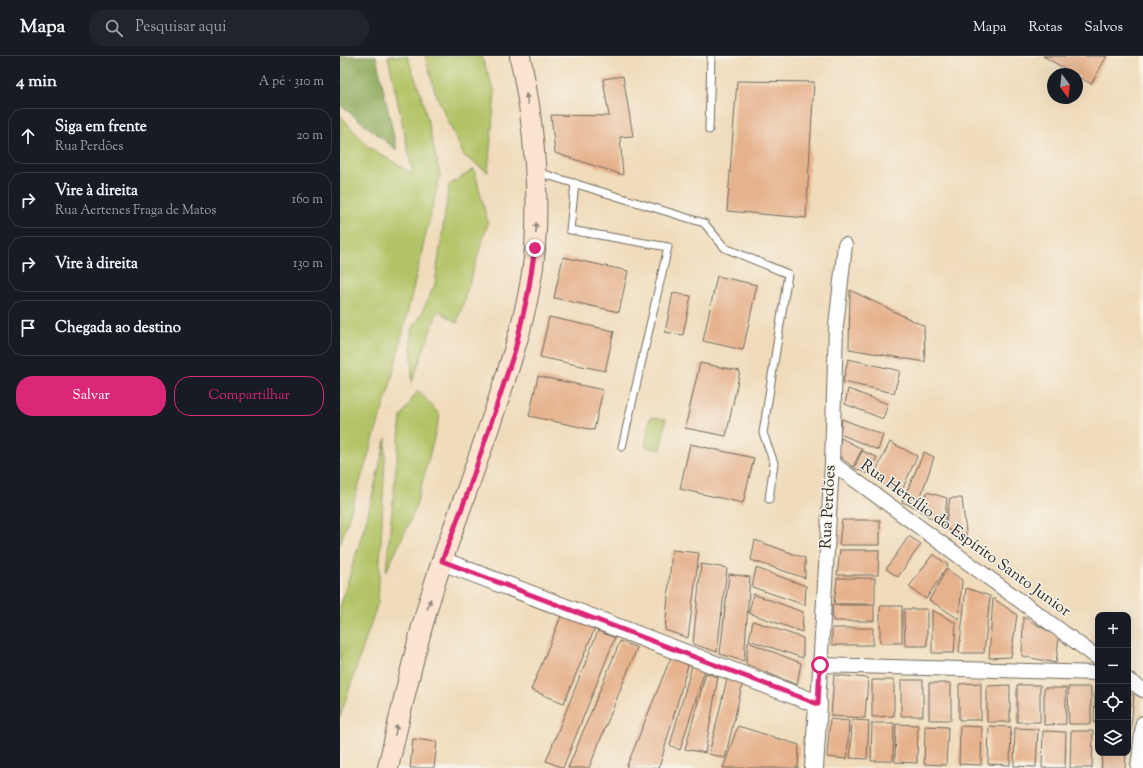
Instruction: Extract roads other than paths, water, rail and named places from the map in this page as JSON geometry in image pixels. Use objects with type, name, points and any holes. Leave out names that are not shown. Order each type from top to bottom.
[{"type":"main road","points":[[388,768],[408,677],[442,561],[469,489],[515,350],[528,293],[535,248],[537,202],[531,122],[520,56]]},
{"type":"street","name":"Rua Perdões","points":[[814,768],[832,463],[836,326],[845,245]]},
{"type":"street","name":"Rua Hercílio do Espírito Santo Junior","points":[[832,463],[1095,656]]},
{"type":"street","points":[[442,561],[818,704]]},
{"type":"street","points":[[820,665],[1095,673]]},
{"type":"street","points":[[1131,682],[1143,690]]},
{"type":"street","points":[[1138,768],[1143,723]]},
{"type":"lane","points":[[709,130],[711,56]]},
{"type":"lane","points":[[535,171],[704,223],[725,248],[788,274],[763,433],[774,463],[769,499]]},
{"type":"lane","points":[[575,183],[570,230],[668,247],[622,447]]}]
